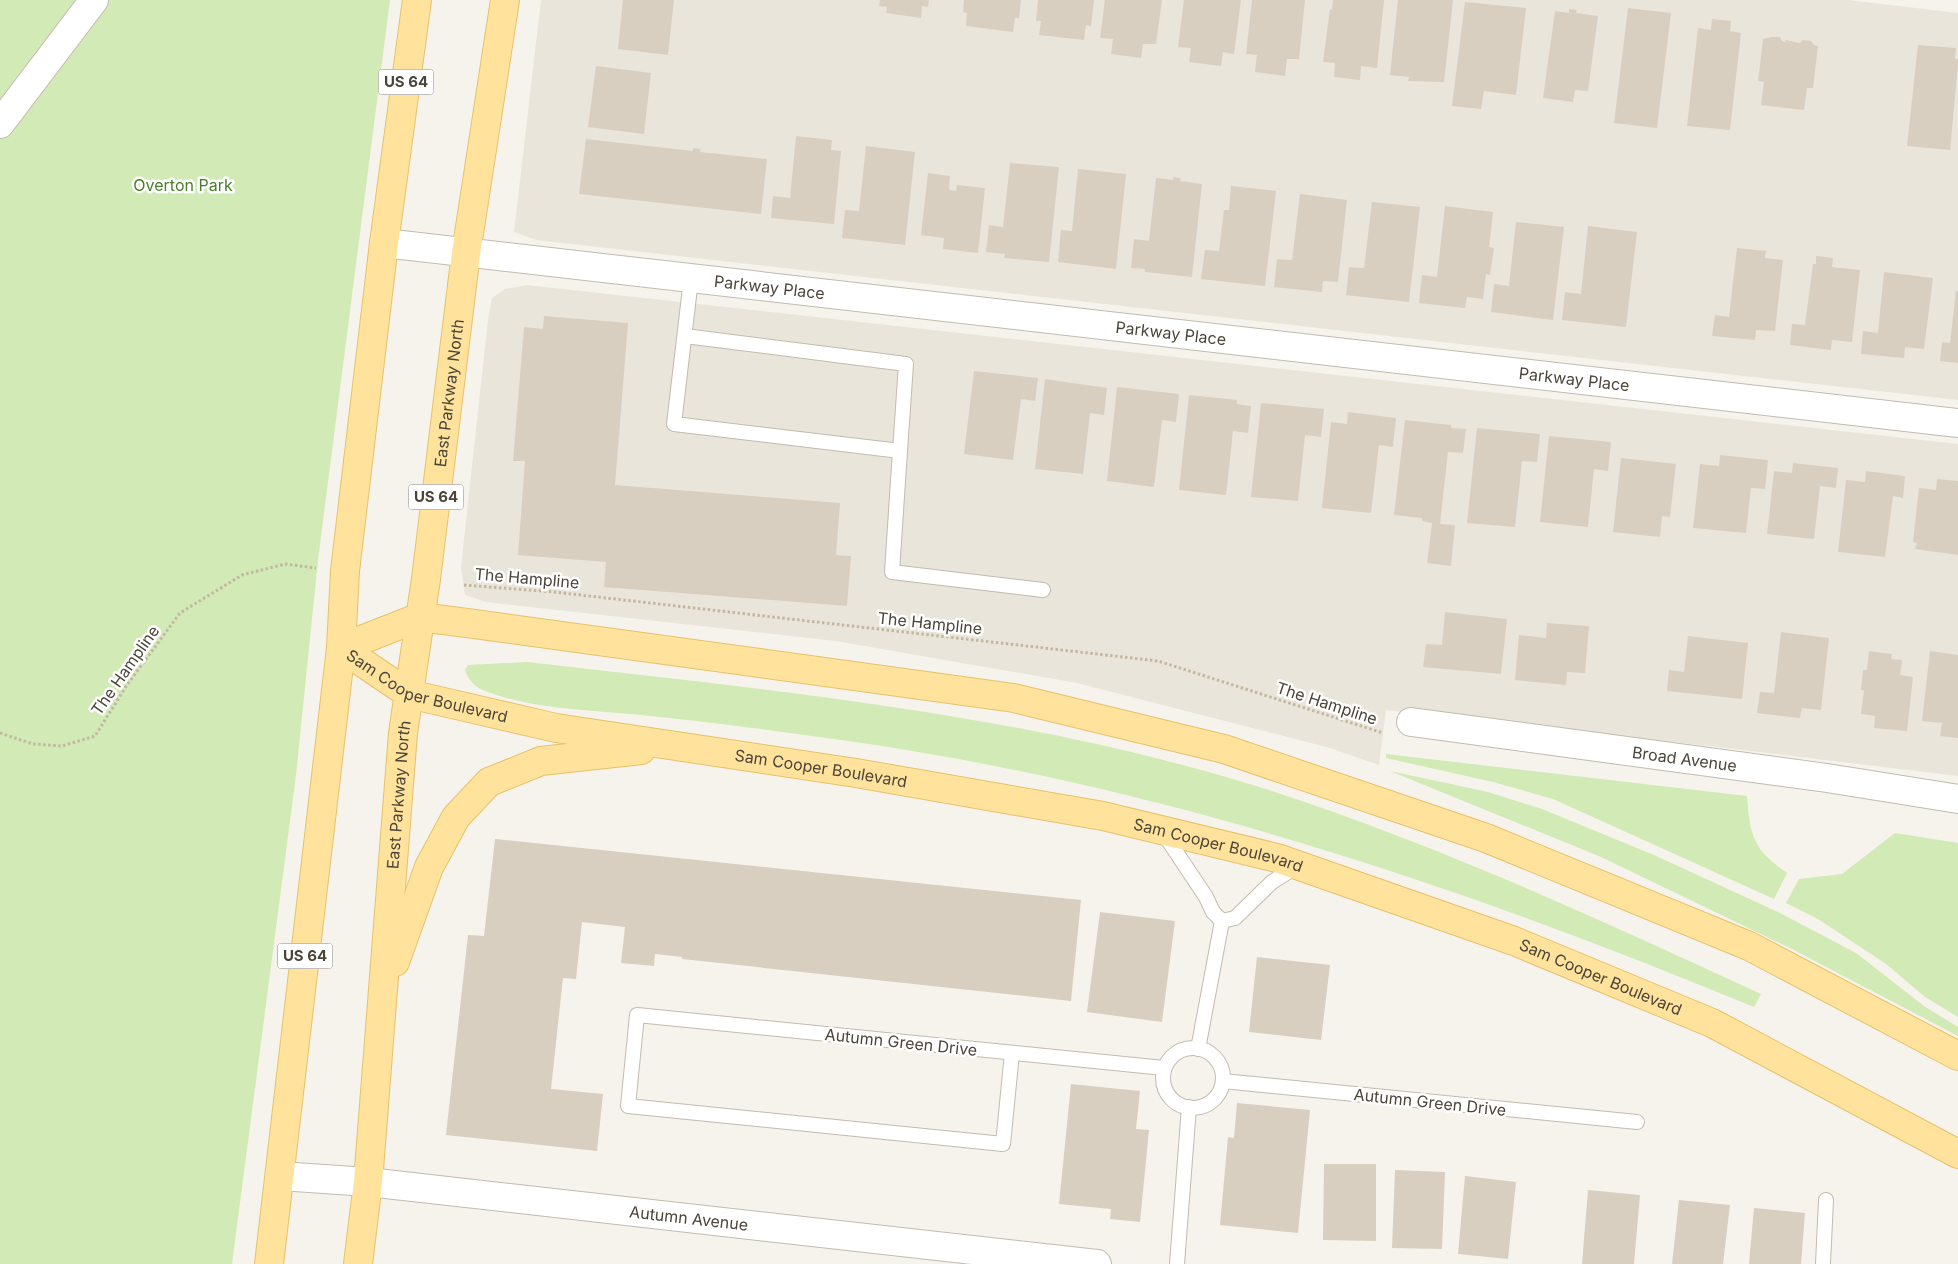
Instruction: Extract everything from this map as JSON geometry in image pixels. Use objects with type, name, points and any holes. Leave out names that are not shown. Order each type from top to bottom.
[{"type":"main road","name":"US 64","points":[[269,1264],[341,648],[346,570],[384,243],[417,0]]},
{"type":"main road","name":"East Parkway North","points":[[358,1264],[368,1182],[403,733],[420,618],[466,253],[506,0]]},
{"type":"main road","name":"Sam Cooper Boulevard","points":[[341,648],[420,618],[758,661],[1014,698],[1224,749],[1486,838],[1749,946],[1958,1056]]},
{"type":"main road","name":"Sam Cooper Boulevard","points":[[341,648],[409,694],[556,728],[866,774],[1103,816],[1277,858],[1514,942],[1712,1023],[1958,1154]]},
{"type":"main road","points":[[383,996],[429,867],[456,818],[489,782],[541,761],[681,746]]},
{"type":"street","points":[[0,124],[94,0]]},
{"type":"street","name":"Parkway Place","points":[[384,243],[1958,423]]},
{"type":"street","name":"Broad Avenue","points":[[1411,722],[1827,778],[1958,799]]},
{"type":"street","name":"Autumn Avenue","points":[[280,1176],[368,1182],[1097,1264]]},
{"type":"lane","points":[[691,279],[674,424],[900,451]]},
{"type":"lane","points":[[685,336],[906,364],[892,572],[1043,590]]},
{"type":"lane","points":[[1162,831],[1206,897],[1213,912],[1222,921]]},
{"type":"lane","points":[[1222,921],[1235,918],[1272,882],[1298,866]]},
{"type":"lane","points":[[1198,1049],[1222,921]]},
{"type":"lane","name":"Autumn Green Drive","points":[[1012,1053],[1003,1144],[628,1106],[637,1015],[1164,1068]]},
{"type":"lane","points":[[1184,1049],[1198,1049],[1211,1054],[1218,1062],[1223,1081],[1220,1091],[1213,1100],[1204,1106],[1189,1107],[1175,1102],[1168,1096],[1162,1078],[1164,1068],[1176,1053],[1184,1049]]},
{"type":"lane","name":"Autumn Green Drive","points":[[1223,1081],[1636,1122]]},
{"type":"lane","points":[[1176,1264],[1189,1107]]},
{"type":"lane","points":[[1823,1264],[1826,1200]]},
{"type":"path","name":"The Hampline","points":[[0,734],[33,744],[62,746],[95,736],[127,685],[180,613],[242,575],[285,564],[319,568]]},
{"type":"path","name":"The Hampline","points":[[464,585],[554,592],[1158,661],[1383,734]]},
{"type":"shaded area","points":[[541,0],[1848,0],[1958,13],[1958,400],[536,240],[514,232]]},
{"type":"shaded area","points":[[527,285],[1958,444],[1958,776],[1386,710],[1379,765],[1330,748],[1077,683],[836,641],[486,602],[465,595],[461,567],[492,298],[505,289]]},
{"type":"green space","name":"Overton Park","points":[[0,0],[390,0],[318,560],[296,775],[232,1264],[0,1264]]},
{"type":"green space","points":[[527,662],[802,694],[893,707],[1075,739],[1164,760],[1253,785],[1383,830],[1447,855],[1510,881],[1761,994],[1754,1007],[1538,922],[1429,884],[1320,848],[1209,816],[1097,788],[984,764],[869,744],[727,725],[544,706],[507,698],[480,689],[471,681],[465,670],[468,665]]},
{"type":"green space","points":[[1386,754],[1747,796],[1750,822],[1755,840],[1760,849],[1787,873],[1774,899],[1553,799],[1493,782],[1386,758]]},
{"type":"green space","points":[[1390,771],[1488,792],[1542,809],[1654,855],[1780,913],[1856,953],[1924,1006],[1958,1027],[1958,1036],[1790,948],[1601,857]]},
{"type":"green space","points":[[1895,833],[1958,843],[1958,1017],[1925,997],[1886,964],[1818,919],[1786,903],[1799,879],[1842,874]]},
{"type":"building","points":[[623,0],[674,0],[668,55],[618,49]]},
{"type":"building","points":[[880,0],[929,0],[928,7],[922,6],[921,18],[886,13],[887,7],[879,6]]},
{"type":"building","points":[[964,0],[1021,0],[1019,18],[1015,18],[1013,32],[966,26],[967,13],[963,12]]},
{"type":"building","points":[[1038,0],[1094,0],[1091,26],[1086,25],[1084,40],[1039,35],[1041,21],[1036,21]]},
{"type":"building","points":[[1105,0],[1162,0],[1156,44],[1143,44],[1141,58],[1111,54],[1113,39],[1100,38]]},
{"type":"building","points":[[1184,0],[1241,0],[1234,54],[1223,52],[1221,66],[1189,62],[1191,48],[1178,47]]},
{"type":"building","points":[[1252,0],[1305,0],[1299,59],[1287,59],[1285,76],[1255,72],[1257,55],[1246,54]]},
{"type":"building","points":[[1333,0],[1384,0],[1377,68],[1361,66],[1360,80],[1334,77],[1335,63],[1323,62],[1330,9],[1332,10]]},
{"type":"building","points":[[1398,0],[1453,0],[1444,82],[1408,81],[1409,77],[1390,75]]},
{"type":"building","points":[[1465,2],[1526,8],[1516,95],[1484,91],[1481,109],[1452,106]]},
{"type":"building","points":[[1628,8],[1671,13],[1657,128],[1614,123]]},
{"type":"building","points":[[1569,9],[1577,10],[1576,13],[1598,16],[1588,91],[1575,90],[1573,102],[1543,98],[1555,11],[1569,13]]},
{"type":"building","points":[[1712,19],[1731,21],[1730,31],[1741,33],[1730,130],[1687,126],[1698,28],[1711,30]]},
{"type":"building","points":[[1780,37],[1785,42],[1786,40],[1800,43],[1803,40],[1811,41],[1814,45],[1818,46],[1813,88],[1807,88],[1804,110],[1761,105],[1764,82],[1758,81],[1763,39]]},
{"type":"building","points":[[1918,45],[1956,48],[1955,59],[1958,59],[1958,65],[1950,150],[1907,146]]},
{"type":"building","points":[[596,66],[651,73],[644,134],[588,127]]},
{"type":"building","points":[[796,136],[832,140],[831,150],[841,151],[834,224],[771,218],[773,196],[790,198]]},
{"type":"building","points":[[586,139],[693,151],[693,148],[701,149],[700,152],[767,159],[761,214],[579,194]]},
{"type":"building","points":[[866,146],[915,152],[905,245],[842,238],[845,210],[859,211]]},
{"type":"building","points":[[1010,163],[1059,167],[1049,262],[1004,258],[1005,254],[986,252],[989,225],[1003,227]]},
{"type":"building","points":[[1078,169],[1126,174],[1116,269],[1058,262],[1061,230],[1072,231]]},
{"type":"building","points":[[928,173],[950,176],[949,190],[956,191],[957,185],[985,188],[978,253],[943,249],[944,238],[921,235]]},
{"type":"building","points":[[1174,177],[1181,178],[1180,181],[1202,184],[1192,277],[1145,272],[1145,269],[1131,268],[1134,239],[1149,241],[1156,178],[1173,180]]},
{"type":"building","points":[[1231,186],[1276,191],[1265,286],[1201,279],[1205,250],[1219,251],[1224,210],[1229,210]]},
{"type":"building","points":[[1300,194],[1347,200],[1338,282],[1323,281],[1322,292],[1274,287],[1277,259],[1292,260]]},
{"type":"building","points":[[1372,202],[1420,207],[1409,302],[1346,295],[1349,267],[1364,268]]},
{"type":"building","points":[[1445,206],[1493,212],[1489,247],[1494,248],[1490,275],[1486,274],[1483,299],[1467,297],[1465,308],[1419,303],[1422,275],[1437,277]]},
{"type":"building","points":[[1516,222],[1564,227],[1553,320],[1491,312],[1494,284],[1509,286]]},
{"type":"building","points":[[1588,226],[1637,232],[1626,327],[1562,320],[1565,292],[1581,294]]},
{"type":"building","points":[[1737,248],[1766,251],[1765,258],[1783,260],[1775,331],[1756,330],[1755,340],[1712,336],[1715,315],[1729,317]]},
{"type":"building","points":[[1816,256],[1833,258],[1832,267],[1860,270],[1852,342],[1832,340],[1831,350],[1790,345],[1792,324],[1805,325],[1813,264],[1816,264]]},
{"type":"building","points":[[1884,272],[1933,278],[1924,349],[1905,347],[1904,358],[1861,354],[1863,331],[1878,333]]},
{"type":"building","points":[[1956,291],[1958,291],[1958,363],[1940,361],[1942,342],[1950,343]]},
{"type":"building","points":[[544,316],[628,323],[615,485],[840,503],[836,555],[851,556],[847,606],[604,587],[606,562],[518,555],[525,461],[513,461],[524,327],[543,329]]},
{"type":"building","points":[[974,371],[1038,378],[1035,401],[1021,399],[1013,460],[964,454]]},
{"type":"building","points":[[1045,379],[1107,388],[1104,415],[1090,413],[1083,474],[1035,469]]},
{"type":"building","points":[[1117,387],[1179,394],[1176,422],[1162,420],[1154,487],[1107,481]]},
{"type":"building","points":[[1189,395],[1237,400],[1237,404],[1251,406],[1248,433],[1233,431],[1226,495],[1179,490]]},
{"type":"building","points":[[1261,403],[1324,409],[1321,437],[1305,435],[1298,501],[1251,497]]},
{"type":"building","points":[[1348,412],[1396,418],[1393,447],[1379,445],[1371,513],[1322,508],[1331,422],[1347,424]]},
{"type":"building","points":[[1405,420],[1451,425],[1451,428],[1466,429],[1463,453],[1448,452],[1440,524],[1455,525],[1451,566],[1427,563],[1432,523],[1422,521],[1422,518],[1394,515]]},
{"type":"building","points":[[1477,428],[1540,434],[1537,462],[1522,461],[1515,527],[1467,523]]},
{"type":"building","points":[[1549,436],[1611,442],[1608,471],[1594,469],[1588,527],[1540,522]]},
{"type":"building","points":[[1720,455],[1768,460],[1765,489],[1751,488],[1746,533],[1693,528],[1700,464],[1719,466]]},
{"type":"building","points":[[1621,458],[1676,464],[1670,517],[1662,516],[1660,537],[1613,532]]},
{"type":"building","points":[[1793,463],[1838,468],[1836,488],[1820,486],[1814,539],[1767,534],[1774,471],[1792,473]]},
{"type":"building","points":[[1866,471],[1905,476],[1903,498],[1893,496],[1885,557],[1838,552],[1846,480],[1865,482]]},
{"type":"building","points":[[1937,479],[1958,481],[1958,555],[1915,549],[1917,543],[1913,542],[1919,488],[1936,490]]},
{"type":"building","points":[[1445,612],[1507,619],[1501,674],[1423,667],[1426,644],[1442,645]]},
{"type":"building","points":[[1547,623],[1589,626],[1585,673],[1567,672],[1566,685],[1515,680],[1519,635],[1546,638]]},
{"type":"building","points":[[1781,632],[1829,638],[1821,710],[1802,708],[1800,718],[1757,713],[1760,692],[1774,693]]},
{"type":"building","points":[[1688,636],[1748,643],[1742,699],[1667,691],[1669,670],[1684,672]]},
{"type":"building","points":[[1869,651],[1892,654],[1891,659],[1902,660],[1900,675],[1913,677],[1907,731],[1874,728],[1875,716],[1861,714],[1864,690],[1861,690],[1863,670],[1867,670]]},
{"type":"building","points":[[1930,651],[1958,655],[1958,738],[1940,736],[1942,723],[1922,721]]},
{"type":"building","points":[[495,839],[1081,900],[1071,1001],[682,959],[682,957],[655,954],[654,966],[621,963],[625,927],[582,922],[576,979],[563,978],[551,1089],[603,1094],[597,1151],[446,1135],[468,935],[484,936]]},
{"type":"building","points":[[1100,912],[1175,921],[1162,1022],[1087,1012]]},
{"type":"building","points":[[1257,957],[1330,965],[1321,1040],[1249,1032]]},
{"type":"building","points":[[1071,1084],[1140,1091],[1136,1129],[1149,1130],[1140,1222],[1110,1219],[1111,1209],[1059,1204]]},
{"type":"building","points":[[1237,1103],[1310,1110],[1298,1233],[1220,1225],[1228,1137],[1234,1138]]},
{"type":"building","points":[[1324,1164],[1376,1164],[1376,1241],[1323,1240]]},
{"type":"building","points":[[1395,1170],[1445,1172],[1442,1249],[1392,1248]]},
{"type":"building","points":[[1465,1176],[1516,1182],[1508,1259],[1458,1254]]},
{"type":"building","points":[[1588,1190],[1640,1195],[1634,1264],[1582,1264]]},
{"type":"building","points":[[1679,1200],[1730,1205],[1723,1264],[1672,1264]]},
{"type":"building","points":[[1754,1208],[1805,1213],[1801,1264],[1749,1264]]}]
